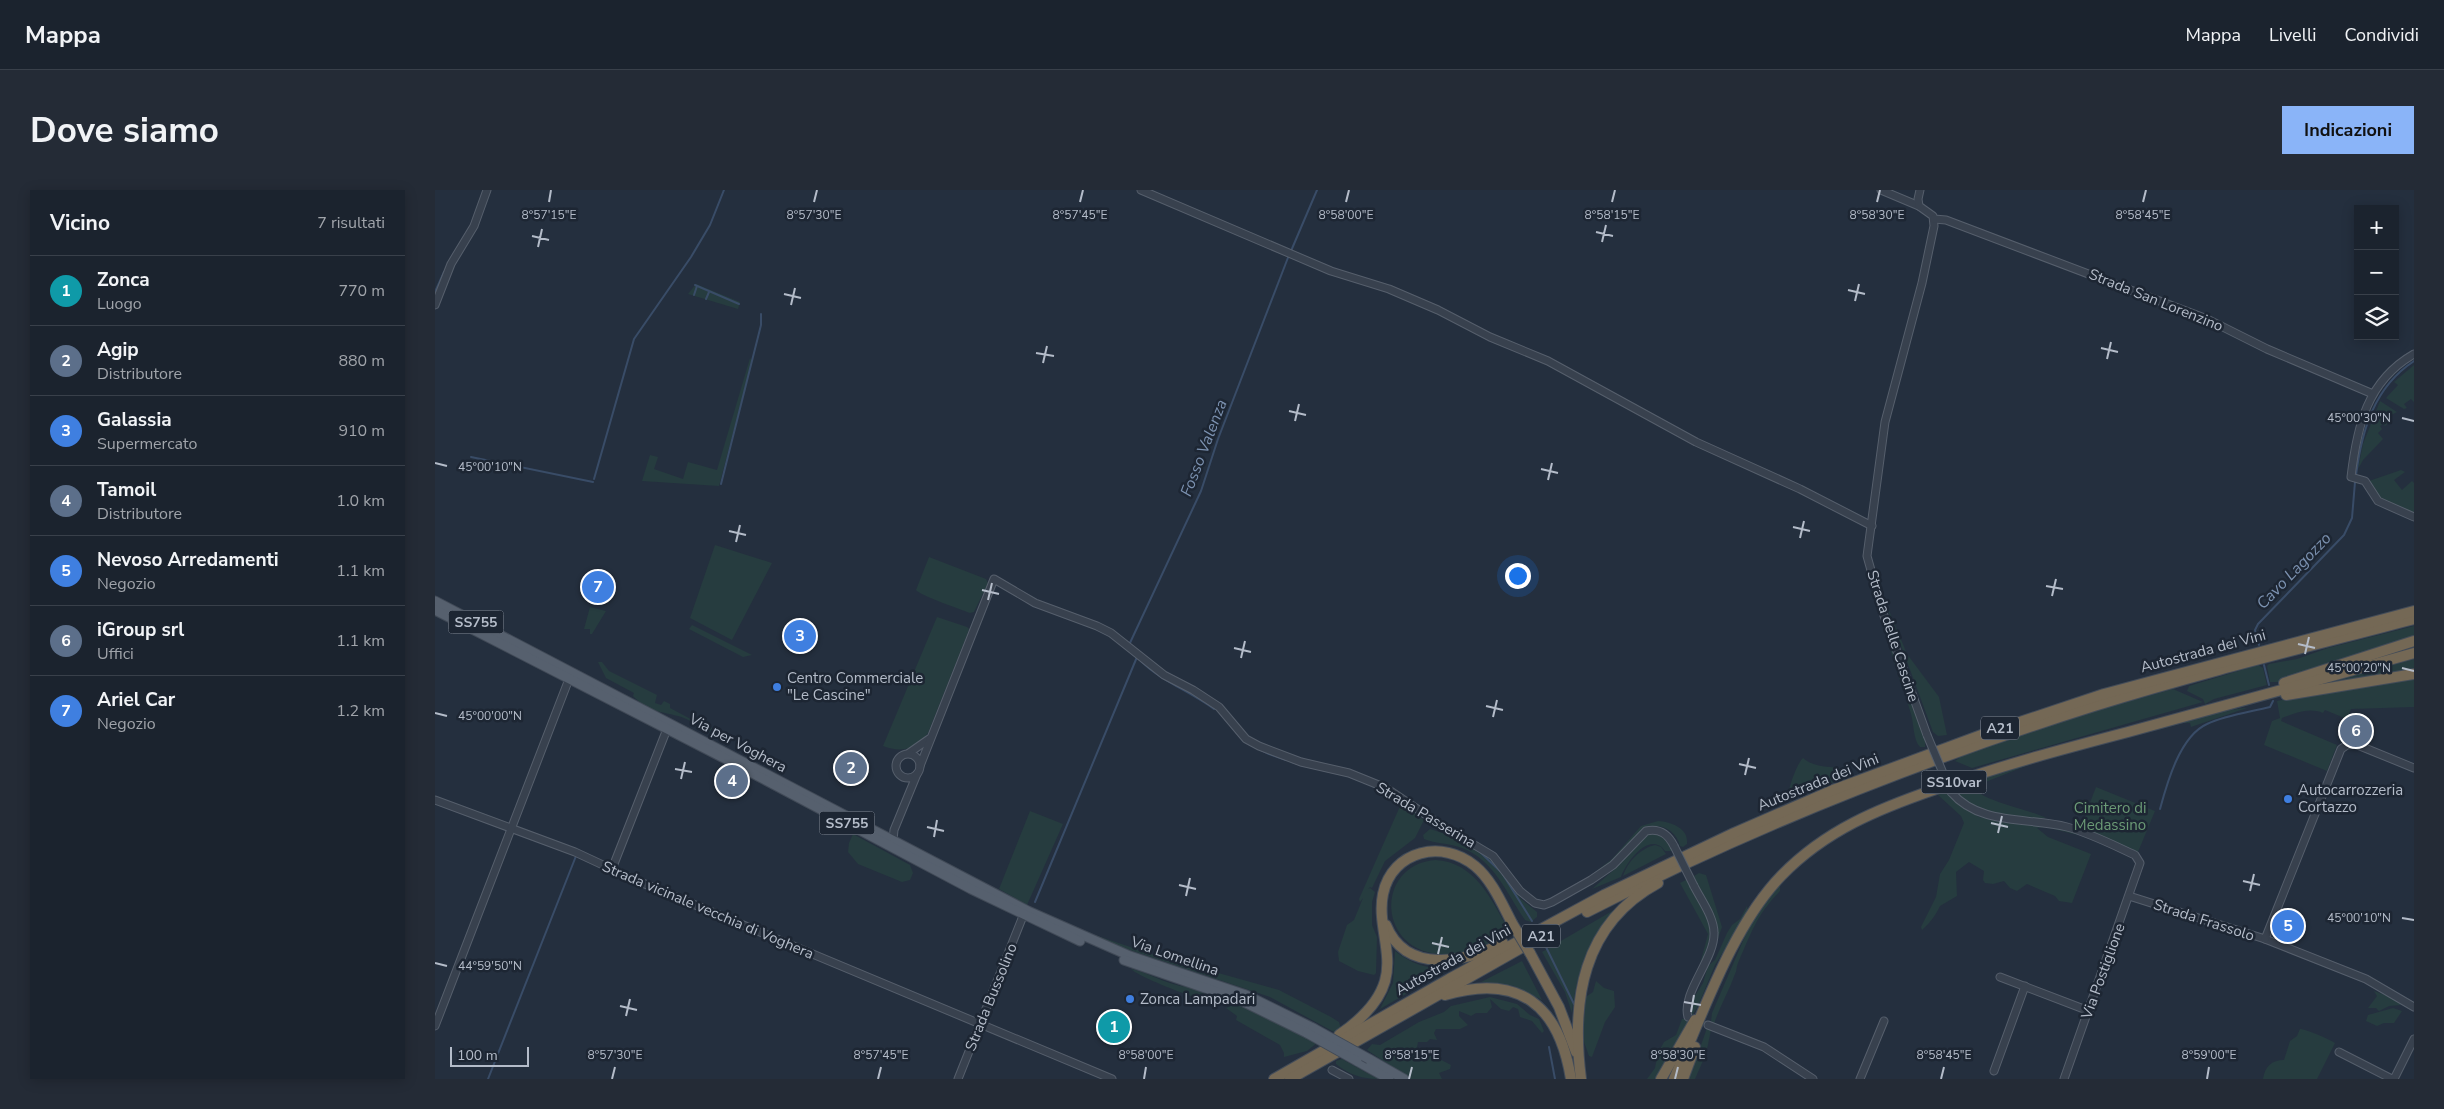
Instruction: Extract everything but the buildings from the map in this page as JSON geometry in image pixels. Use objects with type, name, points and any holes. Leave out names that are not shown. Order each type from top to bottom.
[{"type":"highway","name":"Autostrada dei Vini","points":[[1290,1074],[1449,979],[1603,895],[1734,833],[1833,790],[1987,733],[2104,694],[2414,611]]},
{"type":"highway","name":"Autostrada dei Vini","points":[[1274,1079],[1290,1074],[1371,1032],[1631,889],[1802,812],[1958,752],[2096,706],[2414,619]]},
{"type":"highway","points":[[2268,694],[2275,687],[2306,675],[2414,641]]},
{"type":"highway","name":"SS10var","points":[[1674,1079],[1743,927],[1766,893],[1807,852],[1846,825],[1894,804],[2017,762],[2414,653]]},
{"type":"highway","points":[[2268,694],[2287,695],[2414,674]]},
{"type":"highway","points":[[1581,1079],[1578,1058],[1577,1022],[1581,986],[1594,948],[1606,927],[1628,904],[1650,888],[1802,812]]},
{"type":"highway","points":[[1290,1074],[1360,1020],[1379,995],[1387,968],[1381,910],[1386,884],[1396,868],[1414,855],[1434,850],[1456,854],[1477,867],[1497,894],[1559,1008],[1578,1058]]},
{"type":"highway","points":[[1381,910],[1390,935],[1404,949],[1425,959],[1455,960],[1499,944],[1603,895]]},
{"type":"highway","points":[[1371,1032],[1443,996],[1470,988],[1492,986],[1511,990],[1536,1005],[1559,1034],[1566,1057],[1568,1077]]},
{"type":"highway","points":[[1661,1079],[1697,1016],[1704,1012],[1706,1018],[1683,1079]]},
{"type":"highway","points":[[1567,1032],[1568,1077]]},
{"type":"main road","name":"Via per Voghera","points":[[435,601],[893,840],[1026,915]]},
{"type":"main road","name":"Via per Voghera","points":[[435,610],[1026,915]]},
{"type":"main road","name":"Via Lomellina","points":[[1026,915],[1129,956],[1246,995],[1310,1031]]},
{"type":"main road","points":[[1310,1031],[1369,1059],[1404,1079]]},
{"type":"main road","points":[[1310,1031],[1357,1062],[1389,1079]]},
{"type":"street","points":[[435,305],[451,264],[474,226],[487,190]]},
{"type":"street","points":[[1141,190],[1331,270],[1389,289],[1438,310],[1491,337],[1548,361],[1696,442],[1872,526]]},
{"type":"street","points":[[1881,190],[1919,206],[1933,218]]},
{"type":"street","points":[[1919,206],[1920,190]]},
{"type":"street","name":"Strada delle Cascine","points":[[1933,218],[1922,283],[1885,422],[1867,556],[1870,572],[1927,735],[1951,792],[1960,802],[1977,812],[2003,818],[2072,828],[2135,855],[2140,863]]},
{"type":"street","name":"Strada San Lorenzino","points":[[1933,218],[1946,220],[2167,302],[2207,319],[2267,349],[2373,394]]},
{"type":"street","points":[[2414,354],[2392,369],[2373,394],[2361,419],[2351,477],[2365,481],[2378,501],[2414,516]]},
{"type":"street","name":"Strada Passerina","points":[[931,736],[994,579],[1035,603],[1111,633],[1163,675],[1193,690],[1219,707],[1246,739],[1259,746],[1301,762],[1349,773],[1386,788],[1441,826],[1493,856],[1520,891],[1535,903],[1544,905],[1591,880],[1613,865],[1646,831],[1660,831],[1667,834],[1713,924],[1714,932],[1711,948],[1687,1006],[1688,1017]]},
{"type":"street","points":[[435,1026],[569,679]]},
{"type":"street","points":[[612,869],[667,729]]},
{"type":"street","points":[[917,774],[911,778],[905,777],[896,770],[898,758],[918,748],[931,736]]},
{"type":"street","points":[[893,840],[894,830],[931,736]]},
{"type":"street","points":[[2265,939],[2341,749],[2347,744],[2355,744],[2414,768]]},
{"type":"street","points":[[909,753],[918,759],[920,766]]},
{"type":"street","name":"Strada vicinale vecchia di Voghera","points":[[435,800],[575,852],[1112,1079]]},
{"type":"street","name":"Via Postiglione","points":[[2064,1079],[2140,863]]},
{"type":"street","name":"Strada Frassolo","points":[[2129,896],[2265,939],[2365,979],[2414,1006]]},
{"type":"street","name":"Strada Bussolino","points":[[959,1079],[980,1023],[1026,915]]},
{"type":"street","points":[[2000,977],[2089,1010]]},
{"type":"street","points":[[1994,1072],[2025,986]]},
{"type":"street","points":[[1860,1079],[1884,1021]]},
{"type":"street","points":[[1708,1025],[1764,1047],[1813,1079]]},
{"type":"street","points":[[2339,1052],[2393,1079],[2414,1040]]},
{"type":"street","points":[[1332,1070],[1349,1079]]},
{"type":"green space","points":[[696,284],[740,302],[738,309],[688,294]]},
{"type":"green space","points":[[750,358],[752,361],[719,486],[642,481],[650,455],[658,457],[654,469],[683,479],[688,462],[717,470]]},
{"type":"green space","points":[[2414,365],[2414,402],[2411,399],[2404,404],[2407,408],[2404,409],[2386,398],[2398,385],[2394,382]]},
{"type":"green space","points":[[2380,401],[2397,412],[2389,416],[2392,420],[2385,426],[2383,424],[2380,426],[2382,429],[2378,433],[2383,439],[2363,460],[2358,469],[2363,444]]},
{"type":"green space","points":[[2401,470],[2405,472],[2394,480],[2402,490],[2412,481],[2414,483],[2414,514],[2381,500],[2376,496],[2369,481]]},
{"type":"green space","points":[[715,545],[772,563],[732,640],[690,618]]},
{"type":"green space","points":[[929,557],[986,579],[988,583],[974,612],[970,613],[925,596],[916,590]]},
{"type":"green space","points":[[1881,591],[1907,654],[1939,697],[1947,735],[1938,736],[1933,732]]},
{"type":"green space","points":[[590,607],[606,611],[592,634],[590,634],[590,629],[584,629]]},
{"type":"green space","points":[[937,617],[969,629],[928,733],[918,743],[908,748],[896,749],[883,746]]},
{"type":"green space","points":[[692,625],[752,655],[743,657],[689,629]]},
{"type":"green space","points":[[2414,626],[2414,639],[2278,682],[2270,682],[2267,666],[2269,664],[2297,659],[2328,648]]},
{"type":"green space","points":[[1889,638],[1904,686],[1925,738],[1925,747],[1920,747],[1916,740],[1911,714],[1891,653]]},
{"type":"green space","points":[[2414,659],[2414,670],[2322,684]]},
{"type":"green space","points":[[598,662],[602,662],[609,671],[657,695],[655,703],[661,705],[664,701],[670,704],[670,708],[700,724],[702,720],[712,728],[710,732],[682,717],[654,710],[644,705],[633,696],[634,693],[606,678]]},
{"type":"green space","points":[[2258,665],[2263,668],[2267,685],[2214,699],[2205,704],[2203,699],[2187,691],[2189,686]]},
{"type":"green space","points":[[2414,679],[2414,707],[2351,709],[2347,719],[2325,710],[2323,713],[2303,711],[2282,718],[2281,721],[2337,745],[2327,771],[2264,745],[2272,721],[2280,718],[2277,701],[2333,690]]},
{"type":"green space","points":[[2173,689],[2203,702],[1972,768],[1955,761],[1964,754],[2083,714]]},
{"type":"green space","points":[[2247,708],[2191,727],[2190,723],[2180,723],[2216,712]]},
{"type":"green space","points":[[1803,758],[1820,766],[1851,770],[1853,774],[1839,781],[1789,796],[1793,776]]},
{"type":"green space","points":[[2036,762],[1973,787],[1978,792],[1995,801],[2046,818],[2023,818],[1994,814],[1968,804],[1959,797],[1953,788],[1964,784]]},
{"type":"green space","name":"Cimitero di Medassino","points":[[2096,787],[2155,811],[2138,852],[2080,829]]},
{"type":"green space","points":[[1944,790],[1954,801],[1979,817],[2061,828],[2078,833],[2078,835],[2045,827],[2037,828],[2048,837],[2091,854],[2072,903],[2059,901],[2055,896],[2027,884],[2017,891],[2010,888],[2004,881],[1993,884],[1985,883],[1983,880],[1984,871],[1969,862],[1956,872],[1957,896],[1940,906],[1922,930],[1921,927],[1936,897],[1940,874],[1949,860],[1964,823],[1961,816],[1938,795]]},
{"type":"green space","points":[[1401,804],[1424,820],[1415,838],[1385,861],[1372,888],[1370,887],[1368,889],[1370,888],[1375,892],[1372,902],[1372,925],[1377,937],[1376,973],[1374,975],[1358,971],[1339,961],[1338,952],[1347,925],[1354,920],[1363,898],[1360,902],[1359,899]]},
{"type":"green space","points":[[1030,811],[1063,824],[1027,905],[999,889]]},
{"type":"green space","points":[[1658,821],[1673,824],[1682,830],[1687,838],[1687,844],[1683,847],[1680,846],[1673,834],[1663,827],[1650,827],[1634,838],[1609,866],[1582,882],[1612,859],[1641,826]]},
{"type":"green space","points":[[1430,829],[1452,836],[1491,859],[1521,899],[1537,912],[1537,917],[1531,922],[1525,920],[1499,879],[1473,853],[1457,846],[1424,839],[1423,835]]},
{"type":"green space","points":[[853,834],[910,865],[913,873],[910,880],[902,882],[858,864],[848,852]]},
{"type":"green space","points":[[1650,834],[1664,838],[1672,851],[1665,851],[1659,845],[1646,846],[1633,857],[1621,877],[1592,889],[1616,868],[1645,836]]},
{"type":"green space","points":[[1655,845],[1661,847],[1666,854],[1623,876],[1635,856]]},
{"type":"green space","points":[[1435,860],[1449,862],[1472,875],[1489,896],[1510,932],[1472,950],[1441,954],[1417,948],[1401,935],[1393,917],[1392,898],[1399,880],[1413,867]]},
{"type":"green space","points":[[1699,873],[1706,875],[1722,927],[1711,958],[1717,928],[1694,876]]},
{"type":"green space","points":[[1688,879],[1709,922],[1709,942],[1699,968],[1708,934],[1680,883]]},
{"type":"green space","points":[[1780,885],[1780,891],[1759,917],[1751,933],[1714,1024],[1711,1021],[1712,1013],[1749,927],[1763,905]]},
{"type":"green space","points":[[1747,906],[1748,911],[1715,965],[1692,1016],[1690,1014],[1691,1002],[1703,983],[1708,966],[1715,960],[1727,933],[1732,925],[1740,919]]},
{"type":"green space","points":[[1619,907],[1600,932],[1586,956],[1577,982],[1572,1013],[1565,992],[1542,952]]},
{"type":"green space","points":[[1086,932],[1154,955],[1279,990],[1339,1022],[1341,1029],[1334,1032],[1270,997],[1118,946]]},
{"type":"green space","points":[[1395,951],[1420,965],[1449,969],[1380,1009],[1393,983]]},
{"type":"green space","points":[[1522,961],[1542,1000],[1514,986],[1481,982]]},
{"type":"green space","points":[[1131,969],[1173,984],[1205,991],[1222,1001],[1219,1004],[1212,1003],[1188,995],[1159,984]]},
{"type":"green space","points":[[1596,981],[1604,988],[1614,991],[1615,1007],[1605,1022],[1592,1057],[1589,1056],[1583,1038],[1584,998],[1593,992]]},
{"type":"green space","points":[[2374,991],[2394,998],[2401,1005],[2389,1006],[2379,1011],[2376,1008],[2368,1008],[2377,996]]},
{"type":"green space","points":[[1490,997],[1517,1004],[1530,1015],[1539,1019],[1544,1031],[1542,1033],[1532,1021],[1520,1017],[1518,1009],[1513,1007],[1509,1011],[1501,1009],[1490,999],[1492,1007],[1487,1013],[1476,1013],[1471,1016],[1459,1011],[1459,1016],[1468,1025],[1460,1029],[1436,1029],[1434,1033],[1437,1040],[1430,1039],[1427,1042],[1418,1042],[1417,1047],[1421,1051],[1451,1065],[1450,1069],[1439,1073],[1442,1079],[1411,1079],[1367,1050],[1372,1044],[1380,1045],[1419,1022],[1444,1012],[1451,1006]]},
{"type":"green space","points":[[1236,1004],[1274,1019],[1317,1043],[1307,1051],[1284,1057],[1280,1045],[1236,1020],[1237,1016],[1226,1008]]},
{"type":"green space","points":[[2393,1008],[2402,1011],[2394,1023],[2384,1023],[2377,1026],[2366,1021],[2368,1015]]},
{"type":"green space","points":[[1682,1019],[1687,1019],[1690,1022],[1672,1049],[1657,1079],[1647,1079],[1655,1068],[1658,1053],[1664,1042],[1676,1035]]},
{"type":"green space","points":[[1707,1028],[1711,1030],[1706,1054],[1695,1079],[1689,1079]]},
{"type":"green space","points":[[2300,1029],[2317,1034],[2335,1043],[2317,1079],[2263,1079],[2265,1071],[2270,1065],[2276,1061],[2284,1060],[2290,1041],[2297,1036]]},
{"type":"green space","points":[[1342,1059],[1378,1079],[1361,1077],[1345,1071],[1336,1064],[1336,1061]]},
{"type":"waterway","points":[[594,479],[634,339],[691,257],[710,225],[724,190]]},
{"type":"waterway","name":"Fosso Valenza","points":[[1291,251],[1317,190]]},
{"type":"waterway","name":"Fosso Valenza","points":[[1129,645],[1201,491],[1218,439],[1289,255]]},
{"type":"waterway","points":[[435,292],[444,272]]},
{"type":"waterway","points":[[695,285],[739,304]]},
{"type":"waterway","points":[[694,295],[697,286]]},
{"type":"waterway","points":[[706,299],[709,292]]},
{"type":"waterway","points":[[721,484],[761,325],[761,314]]},
{"type":"waterway","points":[[2356,475],[2362,442],[2372,411],[2389,383],[2414,361]]},
{"type":"waterway","points":[[471,457],[593,482]]},
{"type":"waterway","name":"Cavo Lagozzo","points":[[2259,645],[2255,630],[2258,624],[2344,535],[2352,518],[2355,482]]},
{"type":"waterway","points":[[1035,902],[1137,657]]},
{"type":"waterway","name":"Fosso Valenza","points":[[1139,659],[1156,674],[1214,709]]},
{"type":"waterway","name":"Cavo Lagozzo","points":[[2264,665],[2269,685]]},
{"type":"waterway","name":"Cavo Lagozzo","points":[[2160,809],[2176,761],[2189,739],[2198,730],[2222,718],[2270,707],[2273,701]]},
{"type":"waterway","name":"Fosso Valenza","points":[[1249,744],[1286,760]]},
{"type":"waterway","name":"Fosso Valenza","points":[[1292,762],[1304,766]]},
{"type":"waterway","name":"Fosso Valenza","points":[[1376,787],[1398,800]]},
{"type":"waterway","name":"Fosso Valenza","points":[[1401,803],[1480,852],[1502,873],[1532,921]]},
{"type":"waterway","points":[[488,1079],[576,856]]},
{"type":"waterway","name":"Fosso Valenza","points":[[1544,943],[1574,1004]]},
{"type":"waterway","points":[[1549,1047],[1555,1079]]},
{"type":"place","name":"Ariel Car","points":[[598,587]]},
{"type":"place","name":"Galassia","points":[[800,636]]},
{"type":"place","name":"Centro Commerciale \"Le Cascine\"","points":[[777,687]]},
{"type":"place","name":"iGroup srl","points":[[2356,731]]},
{"type":"place","name":"Agip","points":[[851,768]]},
{"type":"place","name":"Tamoil","points":[[732,781]]},
{"type":"place","name":"Autocarrozzeria Cortazzo","points":[[2288,799]]},
{"type":"place","name":"Nevoso Arredamenti","points":[[2288,926]]},
{"type":"place","name":"Zonca Lampadari","points":[[1130,999]]},
{"type":"place","name":"Zonca","points":[[1114,1027]]}]
